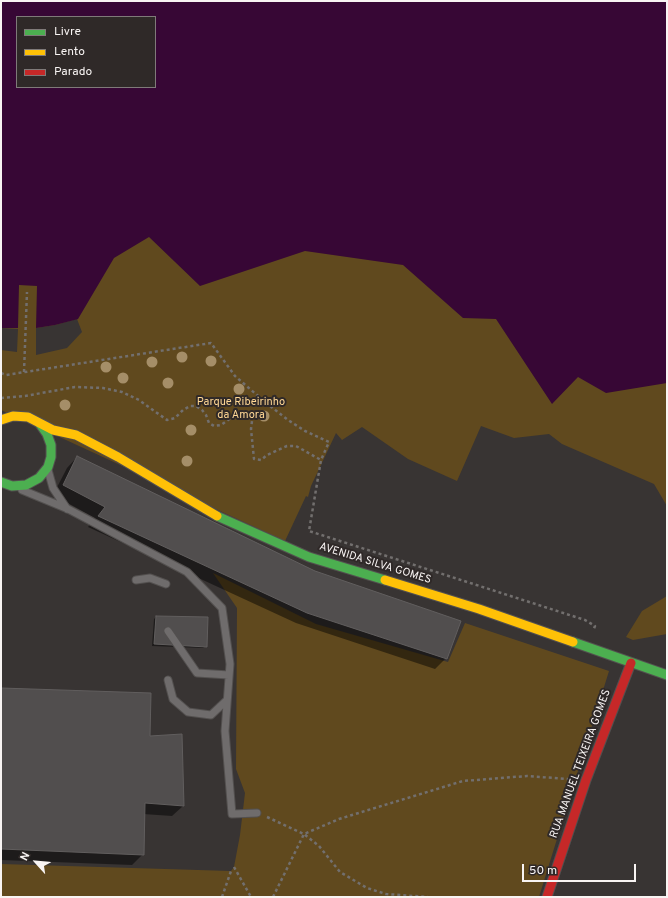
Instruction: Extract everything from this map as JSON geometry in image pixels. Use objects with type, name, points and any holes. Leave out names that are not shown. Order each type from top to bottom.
[{"type":"street","name":"AVENIDA SILVA GOMES","points":[[1,420],[13,416],[28,417],[53,430],[76,435],[218,516],[289,548],[326,562],[479,609],[667,675]]},
{"type":"street","points":[[7,486],[26,485],[39,478],[48,468],[55,455],[47,434],[40,424]]},
{"type":"street","points":[[73,445],[90,442]]},
{"type":"street","name":"RUA MANUEL TEIXEIRA GOMES","points":[[547,897],[586,780],[631,663]]},
{"type":"lane","points":[[48,468],[53,488],[68,509]]},
{"type":"lane","points":[[7,486],[68,509],[187,572],[222,608],[230,664],[224,731],[232,814],[257,813]]},
{"type":"lane","points":[[136,580],[150,578],[166,584]]},
{"type":"lane","points":[[168,631],[197,672],[229,675]]},
{"type":"lane","points":[[168,680],[173,699],[188,712],[211,714],[227,700]]},
{"type":"path","points":[[24,372],[27,292]]},
{"type":"path","points":[[1,373],[6,375],[211,343],[235,376],[265,402],[299,427],[329,442],[321,460],[309,531],[585,620],[595,626],[591,636]]},
{"type":"path","points":[[1,398],[25,396],[75,387],[103,388],[122,392],[139,400],[167,420],[175,418],[183,410],[190,406],[196,406],[202,410],[209,423],[214,426],[221,425],[235,414],[242,413],[247,415],[252,421],[251,429],[254,459],[261,460],[267,455],[287,446],[296,446],[321,460]]},
{"type":"path","points":[[273,897],[304,834],[339,819],[462,781],[527,776],[586,780]]},
{"type":"path","points":[[257,813],[274,819],[304,834],[319,846],[340,872],[367,888],[386,894],[428,897]]},
{"type":"path","points":[[234,867],[251,897]]},
{"type":"path","points":[[222,897],[231,871]]},
{"type":"green space","name":"Parque Ribeirinho da Amora","points":[[1,1],[667,1],[667,506],[654,484],[562,444],[549,434],[514,438],[481,426],[457,481],[408,459],[362,427],[342,440],[336,433],[311,486],[308,497],[306,496],[285,541],[1,410],[1,350],[17,352],[18,329],[1,328]],"holes":[[[77,319],[82,332],[67,348],[36,355],[36,328]]]},
{"type":"green space","points":[[213,573],[316,624],[448,662],[465,623],[609,671],[539,897],[1,897],[1,864],[231,871],[234,867],[240,835],[245,793],[236,769],[237,608]]},
{"type":"green space","points":[[667,596],[667,634],[633,640],[626,637],[642,611]]},
{"type":"shaded area","points":[[1,1],[667,1],[667,383],[606,393],[578,377],[552,404],[496,319],[463,318],[403,265],[305,251],[200,286],[149,237],[114,258],[78,319],[36,328],[37,286],[19,285],[18,328],[1,328]]},
{"type":"building","points":[[77,456],[315,571],[461,621],[447,659],[307,613],[98,516],[105,507],[63,485]]},
{"type":"building","points":[[156,616],[208,617],[207,647],[154,644]]},
{"type":"building","points":[[1,688],[151,693],[150,736],[182,734],[184,806],[145,803],[144,855],[1,849]]},
{"type":"traffic: fast","points":[[1,482],[12,486],[26,485],[39,478],[48,467],[51,457],[51,445],[47,434],[40,424]]},
{"type":"traffic: fast","points":[[217,516],[309,557],[385,580]]},
{"type":"traffic: fast","points":[[573,642],[667,675]]},
{"type":"traffic: slow","points":[[1,420],[13,416],[28,417],[53,430],[76,435],[118,457],[217,516]]},
{"type":"traffic: slow","points":[[385,580],[479,609],[573,642]]},
{"type":"traffic: jam","points":[[547,897],[586,780],[631,663]]}]
